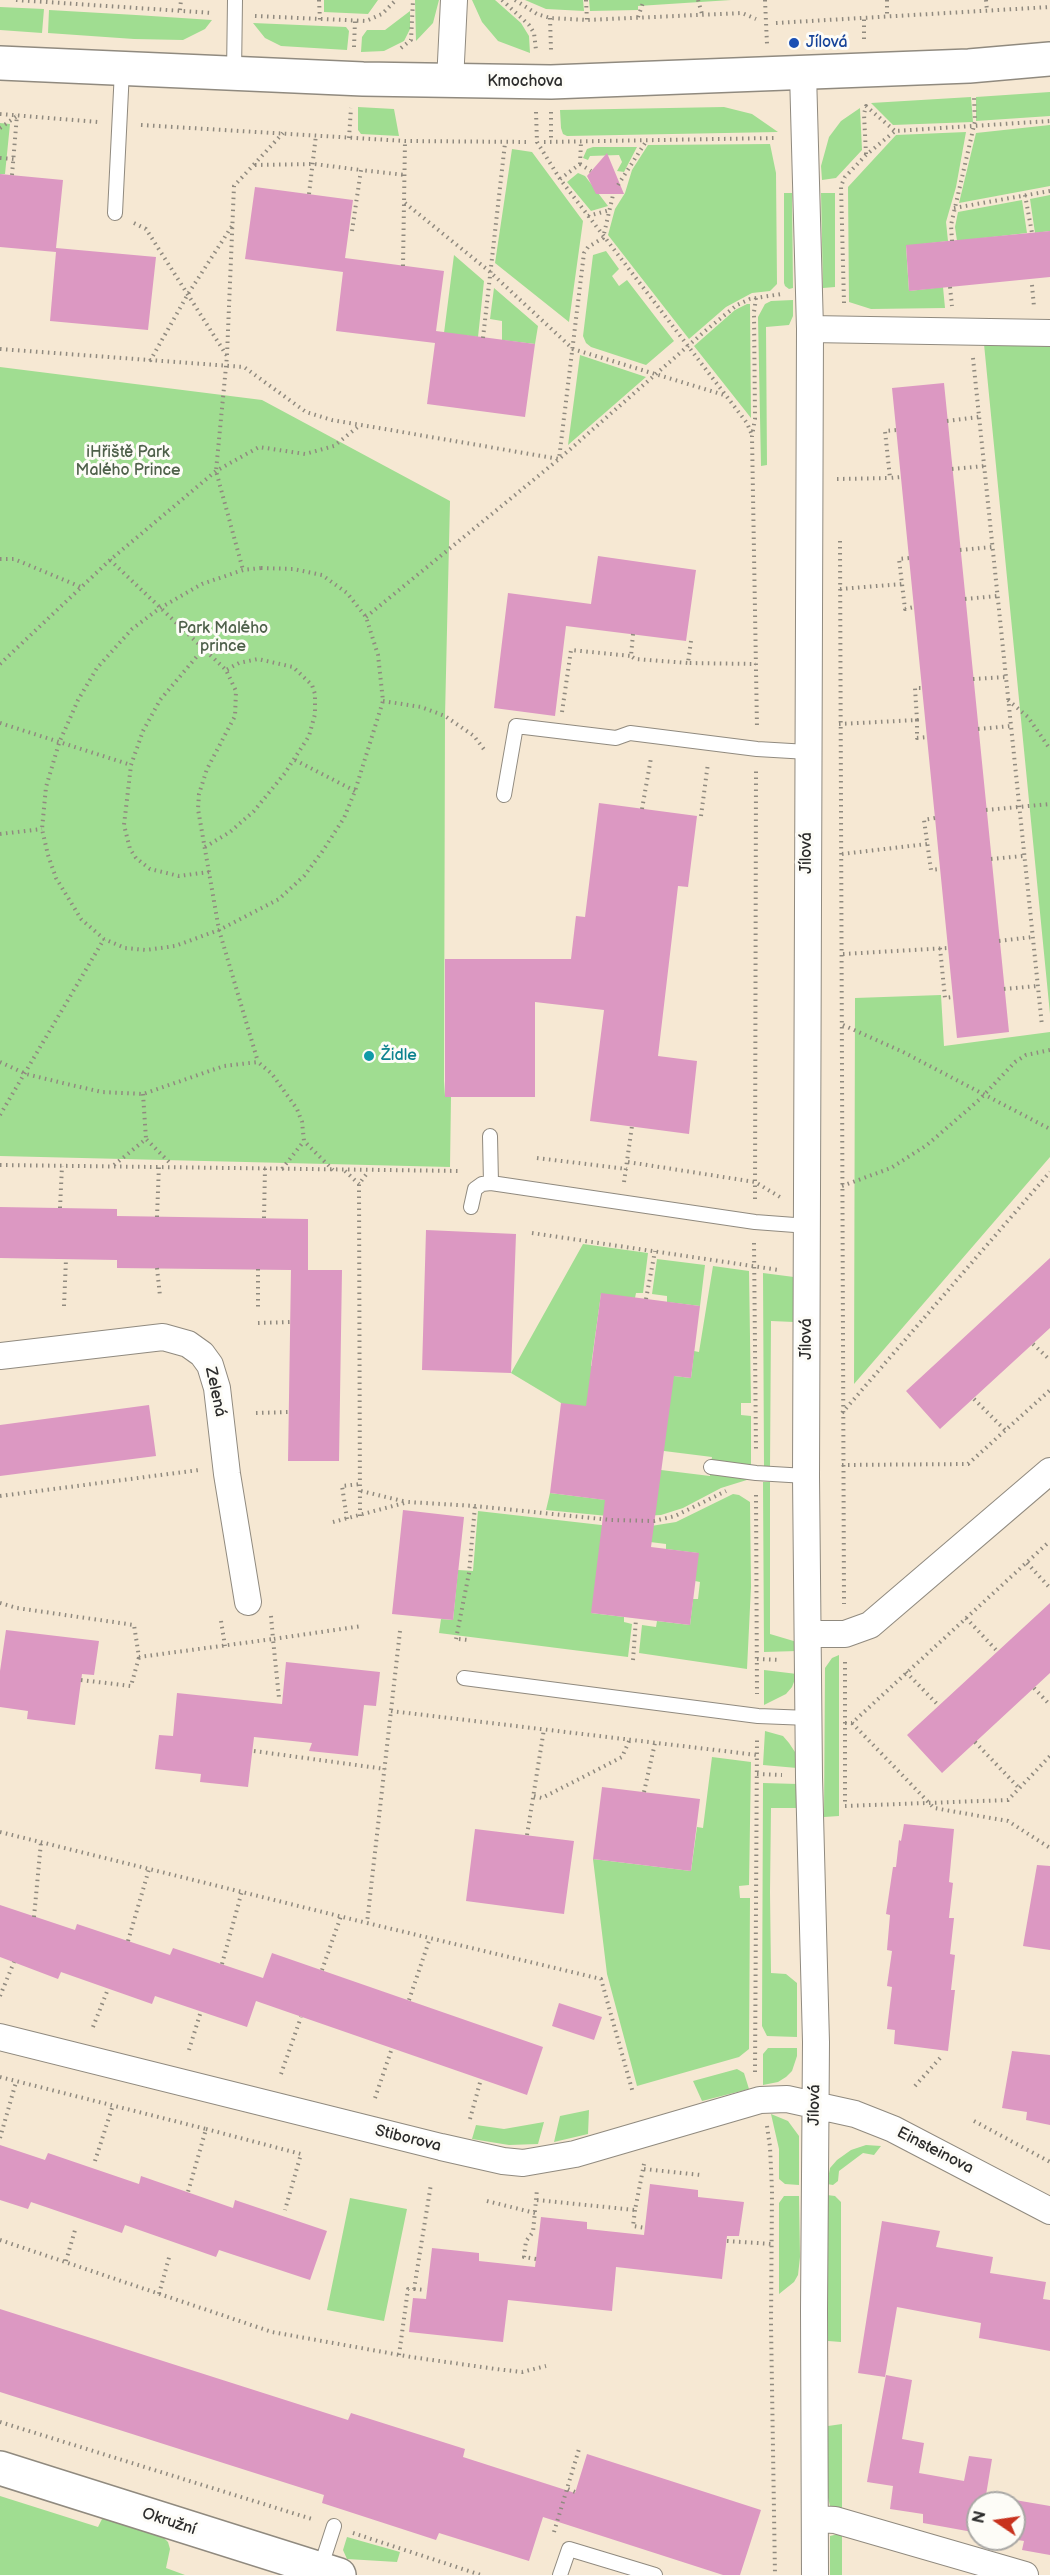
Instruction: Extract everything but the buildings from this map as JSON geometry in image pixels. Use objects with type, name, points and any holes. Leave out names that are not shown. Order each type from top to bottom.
[{"type":"street","points":[[450,82],[454,0]]},
{"type":"street","name":"Kmochova","points":[[0,63],[356,79],[551,82],[969,66],[1050,59]]},
{"type":"street","name":"Jílová","points":[[803,73],[810,329],[806,1476],[816,2042],[815,2575]]},
{"type":"street","points":[[810,329],[970,333],[1042,323]]},
{"type":"street","name":"Zelená","points":[[0,1356],[163,1337],[188,1344],[202,1354],[210,1365],[217,1388],[227,1474],[248,1602]]},
{"type":"street","points":[[808,1634],[845,1634],[870,1625],[1050,1471]]},
{"type":"street","name":"Stiborova","points":[[0,2037],[503,2161],[541,2162],[575,2154],[760,2100],[787,2099],[815,2104]]},
{"type":"street","name":"Einsteinova","points":[[815,2104],[855,2114],[893,2129],[1050,2211]]},
{"type":"street","name":"Okružní","points":[[0,2468],[330,2572]]},
{"type":"street","points":[[816,2519],[835,2520],[1025,2575]]},
{"type":"lane","points":[[234,74],[235,0]]},
{"type":"lane","points":[[115,213],[122,70]]},
{"type":"lane","points":[[504,795],[516,726],[616,738],[630,733],[758,749],[808,752]]},
{"type":"lane","points":[[490,1136],[491,1183]]},
{"type":"lane","points":[[471,1207],[475,1189],[482,1184],[491,1183],[755,1222],[808,1226]]},
{"type":"lane","points":[[711,1467],[806,1476]]},
{"type":"lane","points":[[464,1678],[758,1716],[809,1718]]},
{"type":"lane","points":[[330,2572],[334,2526]]},
{"type":"lane","points":[[560,2575],[569,2549],[655,2575]]},
{"type":"path","points":[[16,0],[90,2],[215,13]]},
{"type":"path","points":[[180,10],[181,0]]},
{"type":"path","points":[[319,0],[320,20]]},
{"type":"path","points":[[252,16],[356,21],[374,19],[392,6],[396,0]]},
{"type":"path","points":[[356,79],[411,40],[413,0]]},
{"type":"path","points":[[502,0],[529,25],[534,33],[536,54]]},
{"type":"path","points":[[515,0],[537,15],[550,18],[587,20],[742,13],[756,19]]},
{"type":"path","points":[[586,0],[587,20]]},
{"type":"path","points":[[638,17],[644,0]]},
{"type":"path","points":[[698,0],[702,15]]},
{"type":"path","points":[[765,0],[766,21]]},
{"type":"path","points":[[887,0],[887,18]]},
{"type":"path","points":[[987,0],[987,11]]},
{"type":"path","points":[[776,23],[1050,7]]},
{"type":"path","points":[[550,18],[550,55]]},
{"type":"path","points":[[864,19],[864,46]]},
{"type":"path","points":[[349,138],[356,79],[356,21]]},
{"type":"path","points":[[866,155],[864,114],[866,106],[894,131]]},
{"type":"path","points":[[536,110],[537,142],[560,179],[747,423],[752,436]]},
{"type":"path","points":[[551,110],[551,141]]},
{"type":"path","points":[[0,114],[405,141],[530,142]]},
{"type":"path","points":[[0,128],[17,116]]},
{"type":"path","points":[[12,175],[17,116]]},
{"type":"path","points":[[839,329],[844,306],[841,186],[845,177],[866,155],[894,131],[973,128],[1050,121]]},
{"type":"path","points":[[952,241],[951,225],[954,208],[973,128]]},
{"type":"path","points":[[243,570],[216,471],[227,356],[234,186],[283,133]]},
{"type":"path","points":[[309,194],[316,135]]},
{"type":"path","points":[[544,142],[775,138],[776,146]]},
{"type":"path","points":[[618,185],[647,140]]},
{"type":"path","points":[[403,266],[405,141]]},
{"type":"path","points":[[580,164],[581,142]]},
{"type":"path","points":[[483,338],[505,143]]},
{"type":"path","points":[[0,158],[14,159]]},
{"type":"path","points":[[254,165],[314,164],[405,175]]},
{"type":"path","points":[[560,179],[580,164]]},
{"type":"path","points":[[580,164],[591,171]]},
{"type":"path","points":[[352,231],[361,170]]},
{"type":"path","points":[[954,208],[1050,191]]},
{"type":"path","points":[[559,459],[584,253],[588,247],[603,238],[613,195]]},
{"type":"path","points":[[1025,195],[1032,233]]},
{"type":"path","points":[[405,203],[489,270],[573,349],[725,395]]},
{"type":"path","points":[[588,216],[610,210]]},
{"type":"path","points":[[115,213],[146,229],[227,356]]},
{"type":"path","points":[[150,361],[188,294],[233,225]]},
{"type":"path","points":[[366,617],[559,459],[737,305],[756,298],[779,294],[779,283]]},
{"type":"path","points":[[1032,285],[1042,323]]},
{"type":"path","points":[[950,287],[952,312]]},
{"type":"path","points":[[756,298],[754,312],[755,419],[752,436],[758,749],[756,769],[756,1196]]},
{"type":"path","points":[[970,333],[1042,1026]]},
{"type":"path","points":[[0,349],[244,367],[306,412],[359,425],[559,459]]},
{"type":"path","points":[[947,421],[979,417]]},
{"type":"path","points":[[0,664],[110,560],[216,471],[259,447],[305,454],[334,446],[359,425]]},
{"type":"path","points":[[890,478],[885,431],[896,430]]},
{"type":"path","points":[[952,469],[985,466]]},
{"type":"path","points":[[840,468],[840,490]]},
{"type":"path","points":[[809,480],[901,477]]},
{"type":"path","points":[[840,534],[844,1606]]},
{"type":"path","points":[[960,550],[993,547]]},
{"type":"path","points":[[909,558],[899,559],[905,609],[914,607]]},
{"type":"path","points":[[0,559],[14,559],[81,587]]},
{"type":"path","points":[[110,560],[226,670],[236,691],[237,708],[233,723],[211,760],[199,794],[200,819],[219,930],[258,1062],[272,1074],[297,1108],[302,1122],[304,1141],[333,1170]]},
{"type":"path","points":[[261,568],[293,569],[322,576],[347,593],[366,617],[378,655],[383,701],[355,791],[344,818],[304,876],[279,899],[219,930],[175,946],[146,950],[124,948],[104,939],[81,919],[56,878],[42,829],[46,788],[59,743],[78,700],[97,668],[132,629],[160,608],[202,584],[243,570],[261,568]]},
{"type":"path","points":[[840,588],[902,584]]},
{"type":"path","points":[[965,599],[997,596]]},
{"type":"path","points":[[631,656],[633,634]]},
{"type":"path","points":[[688,663],[691,641]]},
{"type":"path","points":[[204,648],[160,699],[143,731],[131,765],[124,825],[126,841],[136,858],[150,869],[188,876],[209,872]]},
{"type":"path","points":[[559,730],[571,650],[631,656],[635,659],[688,663],[756,664]]},
{"type":"path","points":[[205,847],[230,832],[254,811],[295,760],[309,736],[315,714],[315,694],[306,678],[292,667],[258,659],[239,663],[226,670]]},
{"type":"path","points":[[973,679],[1006,677]]},
{"type":"path","points":[[922,688],[915,688],[917,738],[927,737]]},
{"type":"path","points":[[1008,700],[1028,717],[1050,749]]},
{"type":"path","points":[[383,701],[421,707],[445,716],[474,736],[486,752]]},
{"type":"path","points":[[808,726],[916,720]]},
{"type":"path","points":[[0,723],[131,765]]},
{"type":"path","points":[[978,729],[1011,726]]},
{"type":"path","points":[[642,809],[651,756],[663,757]]},
{"type":"path","points":[[295,760],[355,791]]},
{"type":"path","points":[[697,761],[718,764]]},
{"type":"path","points":[[701,816],[708,762]]},
{"type":"path","points":[[747,768],[756,769]]},
{"type":"path","points":[[986,810],[1050,804]]},
{"type":"path","points":[[935,818],[924,820],[931,870],[940,869]]},
{"type":"path","points":[[0,834],[42,829]]},
{"type":"path","points":[[842,854],[927,844]]},
{"type":"path","points":[[991,859],[1023,856]]},
{"type":"path","points":[[999,941],[1032,937]]},
{"type":"path","points":[[0,1115],[104,939]]},
{"type":"path","points":[[940,948],[945,998],[953,997]]},
{"type":"path","points":[[843,954],[948,948]]},
{"type":"path","points":[[1004,989],[1037,986]]},
{"type":"path","points":[[843,1025],[903,1052],[1050,1129]]},
{"type":"path","points":[[842,1186],[891,1168],[927,1145],[985,1094],[1015,1062],[1026,1055],[1050,1050]]},
{"type":"path","points":[[0,1062],[26,1074],[102,1092],[143,1094],[224,1066],[258,1062]]},
{"type":"path","points":[[143,1094],[146,1139],[173,1166]]},
{"type":"path","points":[[621,1203],[632,1126]]},
{"type":"path","points":[[114,1165],[146,1139]]},
{"type":"path","points":[[282,1169],[304,1141]]},
{"type":"path","points":[[537,1158],[627,1169]]},
{"type":"path","points":[[628,1162],[756,1182],[783,1200]]},
{"type":"path","points":[[0,1165],[159,1165],[345,1171],[464,1171]]},
{"type":"path","points":[[158,1217],[159,1165]]},
{"type":"path","points":[[60,1208],[62,1166]]},
{"type":"path","points":[[264,1218],[265,1168]]},
{"type":"path","points":[[345,1171],[359,1184]]},
{"type":"path","points":[[360,1516],[359,1184],[369,1171]]},
{"type":"path","points":[[842,1413],[1050,1172]]},
{"type":"path","points":[[532,1233],[784,1270]]},
{"type":"path","points":[[646,1299],[655,1251]]},
{"type":"path","points":[[64,1306],[66,1259]]},
{"type":"path","points":[[158,1268],[160,1296]]},
{"type":"path","points":[[258,1269],[258,1309]]},
{"type":"path","points":[[258,1323],[290,1322]]},
{"type":"path","points":[[1033,1344],[1050,1360]]},
{"type":"path","points":[[842,1465],[968,1464],[1050,1390]]},
{"type":"path","points":[[974,1398],[1005,1430]]},
{"type":"path","points":[[255,1413],[289,1412]]},
{"type":"path","points":[[0,1496],[200,1470]]},
{"type":"path","points":[[347,1519],[342,1486],[361,1484]]},
{"type":"path","points":[[361,1491],[408,1502],[475,1506],[611,1520],[654,1521],[675,1516],[731,1490]]},
{"type":"path","points":[[333,1522],[408,1502]]},
{"type":"path","points":[[468,1640],[458,1639],[469,1573],[475,1506]]},
{"type":"path","points":[[845,1723],[852,1723],[1050,1541]]},
{"type":"path","points":[[1027,1563],[1050,1588]]},
{"type":"path","points":[[0,1603],[17,1608],[134,1625],[139,1657],[131,1686],[81,1680]]},
{"type":"path","points":[[271,1613],[279,1698]]},
{"type":"path","points":[[966,1618],[998,1652]]},
{"type":"path","points":[[633,1660],[636,1619]]},
{"type":"path","points":[[221,1621],[225,1646]]},
{"type":"path","points":[[139,1657],[362,1626]]},
{"type":"path","points":[[367,1923],[400,1631]]},
{"type":"path","points":[[845,1654],[845,1806],[1008,1800],[1050,1756]]},
{"type":"path","points":[[906,1672],[939,1706]]},
{"type":"path","points":[[1034,1688],[1050,1705]]},
{"type":"path","points":[[391,1711],[757,1755]]},
{"type":"path","points":[[755,2076],[758,1716]]},
{"type":"path","points":[[852,1723],[934,1808],[1008,1821],[1050,1848]]},
{"type":"path","points":[[527,1835],[544,1729]]},
{"type":"path","points":[[534,1796],[542,1798],[622,1757],[630,1739]]},
{"type":"path","points":[[975,1742],[1019,1788]]},
{"type":"path","points":[[644,1792],[655,1743]]},
{"type":"path","points":[[254,1751],[385,1769]]},
{"type":"path","points":[[758,1774],[788,1775]]},
{"type":"path","points":[[0,1832],[601,1979],[633,2093]]},
{"type":"path","points":[[34,1917],[41,1842]]},
{"type":"path","points":[[128,1941],[149,1869]]},
{"type":"path","points":[[222,1964],[242,1892]]},
{"type":"path","points":[[322,1970],[341,1916]]},
{"type":"path","points":[[409,2000],[430,1938]]},
{"type":"path","points":[[0,1996],[14,1962]]},
{"type":"path","points":[[93,2026],[108,1989]]},
{"type":"path","points":[[189,2050],[201,2011]]},
{"type":"path","points":[[281,2074],[301,2017]]},
{"type":"path","points":[[375,2098],[392,2048]]},
{"type":"path","points":[[915,2086],[941,2057]]},
{"type":"path","points":[[0,2077],[301,2154],[285,2210]]},
{"type":"path","points":[[470,2120],[481,2079]]},
{"type":"path","points":[[0,2138],[16,2082]]},
{"type":"path","points":[[95,2161],[113,2105]]},
{"type":"path","points":[[974,2121],[1050,2162]]},
{"type":"path","points":[[766,2123],[771,2147],[772,2502],[775,2575]]},
{"type":"path","points":[[188,2192],[206,2129]]},
{"type":"path","points":[[644,2159],[633,2226],[645,2228]]},
{"type":"path","points":[[644,2169],[701,2175]]},
{"type":"path","points":[[414,2289],[431,2184]]},
{"type":"path","points":[[536,2259],[524,2258],[526,2241],[533,2232],[537,2200],[635,2210]]},
{"type":"path","points":[[487,2201],[535,2213]]},
{"type":"path","points":[[66,2261],[75,2230]]},
{"type":"path","points":[[0,2240],[272,2332],[399,2355],[522,2372],[546,2366]]},
{"type":"path","points":[[727,2241],[772,2244]]},
{"type":"path","points":[[159,2294],[170,2254]]},
{"type":"path","points":[[399,2355],[408,2289],[426,2290]]},
{"type":"path","points":[[0,2422],[334,2526],[481,2575]]},
{"type":"path","points":[[575,2492],[568,2489],[579,2449]]},
{"type":"green space","points":[[324,0],[378,0],[368,14],[324,12]]},
{"type":"green space","points":[[415,0],[439,0],[433,23],[416,41]]},
{"type":"green space","points":[[472,0],[495,0],[521,23],[529,36],[530,53],[498,41],[482,22]]},
{"type":"green space","points":[[525,0],[583,0],[584,11],[546,9]]},
{"type":"green space","points":[[589,0],[731,0],[638,6],[638,10],[590,11]]},
{"type":"green space","points":[[0,7],[44,9],[42,33],[0,30]]},
{"type":"green space","points":[[49,10],[212,20],[205,29],[183,40],[134,39],[48,33]]},
{"type":"green space","points":[[410,11],[410,29],[404,41],[384,51],[361,52],[362,37],[367,30],[385,30]]},
{"type":"green space","points":[[253,23],[346,27],[349,31],[347,50],[281,46],[265,38]]},
{"type":"green space","points":[[1050,92],[1050,116],[976,121],[976,97]]},
{"type":"green space","points":[[971,97],[973,122],[893,125],[871,103]]},
{"type":"green space","points":[[358,107],[394,109],[399,136],[361,134],[358,130]]},
{"type":"green space","points":[[724,107],[752,114],[778,132],[567,136],[563,134],[561,128],[560,110]]},
{"type":"green space","points":[[860,108],[862,150],[836,178],[822,180],[821,166],[829,137],[841,121]]},
{"type":"green space","points":[[0,123],[10,124],[5,174],[0,174]]},
{"type":"green space","points":[[1050,125],[1050,186],[959,203],[976,133]]},
{"type":"green space","points":[[966,132],[956,187],[946,222],[948,241],[906,246],[909,291],[943,287],[945,308],[871,309],[849,302],[848,187],[896,135]]},
{"type":"green space","points":[[770,144],[776,173],[777,284],[770,291],[752,293],[726,307],[689,339],[608,235],[615,209],[625,193],[632,170],[648,145]]},
{"type":"green space","points":[[637,147],[624,172],[617,171],[622,162],[619,155],[590,156],[588,160],[583,158],[587,149]]},
{"type":"green space","points":[[512,149],[532,152],[583,221],[569,322],[495,263]]},
{"type":"green space","points":[[578,173],[585,176],[608,206],[591,211],[567,182]]},
{"type":"green space","points":[[784,193],[792,193],[793,288],[789,289],[784,283]]},
{"type":"green space","points":[[821,193],[835,193],[835,287],[823,288]]},
{"type":"green space","points":[[1050,195],[1050,231],[1035,233],[1030,199]]},
{"type":"green space","points":[[1022,200],[1027,233],[957,241],[955,227],[958,212]]},
{"type":"green space","points":[[606,251],[619,269],[612,276],[619,286],[627,280],[674,341],[646,365],[591,347],[583,336],[593,255]]},
{"type":"green space","points":[[454,255],[484,281],[478,337],[444,333]]},
{"type":"green space","points":[[494,288],[538,326],[535,344],[502,340],[502,321],[490,319]]},
{"type":"green space","points":[[793,300],[793,316],[789,325],[766,327],[767,465],[761,466],[758,317],[765,304],[771,301]]},
{"type":"green space","points":[[750,304],[751,418],[694,346],[735,310]]},
{"type":"green space","points":[[984,344],[1050,346],[1050,1014]]},
{"type":"green space","points":[[580,355],[646,377],[568,445]]},
{"type":"green space","name":"Park Malého prince","points":[[0,367],[262,400],[450,501],[445,716],[444,1081],[445,1096],[451,1097],[450,1167],[0,1156]]},
{"type":"green space","points":[[941,995],[944,1046],[1050,1032],[1050,1157],[854,1384],[855,998]]},
{"type":"green space","points":[[583,1244],[648,1253],[643,1293],[636,1293],[635,1298],[601,1294],[591,1366],[691,1378],[694,1351],[699,1352],[713,1266],[749,1271],[751,1403],[741,1403],[741,1415],[751,1416],[751,1467],[711,1462],[712,1457],[664,1451],[561,1403],[511,1373]]},
{"type":"green space","points":[[657,1259],[705,1265],[700,1306],[667,1302],[667,1296],[652,1294]]},
{"type":"green space","points":[[763,1273],[794,1277],[794,1322],[771,1321],[770,1468],[764,1467]]},
{"type":"green space","points":[[661,1470],[710,1476],[710,1473],[750,1479],[721,1488],[683,1508],[661,1515],[618,1517],[546,1510],[550,1493],[630,1503]]},
{"type":"green space","points":[[763,1482],[770,1482],[770,1634],[797,1642],[797,1651],[764,1652]]},
{"type":"green space","points":[[733,1494],[750,1502],[751,1587],[747,1669],[639,1653],[642,1625],[656,1627],[657,1621],[690,1625],[693,1599],[698,1599],[700,1582],[695,1581],[698,1553],[666,1549],[666,1544],[634,1540],[591,1613],[624,1617],[624,1622],[632,1624],[628,1657],[439,1633],[441,1619],[453,1620],[458,1570],[473,1571],[478,1511],[610,1526],[651,1526],[676,1522]]},
{"type":"green space","points":[[839,1655],[839,1816],[824,1817],[825,1668],[832,1658]]},
{"type":"green space","points":[[764,1670],[797,1674],[792,1687],[786,1694],[764,1705]]},
{"type":"green space","points":[[765,1731],[783,1736],[795,1752],[797,1768],[763,1765]]},
{"type":"green space","points":[[712,1757],[751,1762],[749,1885],[739,1886],[740,1898],[750,1898],[749,2049],[739,2057],[637,2086],[607,1974],[593,1859],[691,1871],[697,1827],[703,1828]]},
{"type":"green space","points":[[763,1783],[798,1784],[798,1808],[771,1808],[770,1892],[771,1973],[786,1974],[797,1983],[797,2037],[767,2036],[762,2026]]},
{"type":"green space","points":[[768,2048],[797,2048],[797,2056],[792,2071],[786,2077],[778,2082],[763,2085],[763,2054]]},
{"type":"green space","points":[[737,2069],[744,2073],[749,2089],[702,2101],[693,2081]]},
{"type":"green space","points":[[589,2110],[588,2134],[554,2142],[560,2116]]},
{"type":"green space","points":[[771,2114],[788,2121],[799,2136],[799,2185],[785,2184],[779,2179],[779,2149]]},
{"type":"green space","points":[[544,2122],[538,2144],[509,2145],[472,2139],[476,2125],[504,2129]]},
{"type":"green space","points":[[866,2145],[881,2146],[874,2155],[863,2153],[839,2171],[838,2181],[833,2185],[827,2184],[830,2168],[837,2160],[851,2150]]},
{"type":"green space","points":[[827,2195],[835,2196],[841,2202],[841,2342],[828,2341]]},
{"type":"green space","points":[[784,2196],[799,2196],[800,2257],[798,2275],[794,2282],[779,2294],[779,2203]]},
{"type":"green space","points":[[350,2198],[407,2209],[384,2321],[327,2310]]},
{"type":"green space","points":[[842,2424],[842,2514],[830,2506],[827,2493],[828,2426]]},
{"type":"green space","points":[[0,2496],[98,2527],[102,2519],[107,2517],[161,2535],[168,2542],[170,2549],[166,2568],[185,2575],[0,2575]]},
{"type":"green space","points":[[842,2533],[842,2575],[830,2575],[830,2536]]},
{"type":"green space","points":[[347,2537],[400,2552],[397,2562],[347,2559],[343,2550]]},
{"type":"place","name":"Jílová","points":[[794,43]]},
{"type":"place","name":"Židle","points":[[369,1056]]},
{"type":"park label","name":"iHřiště Park Malého Prince","points":[[128,462]]}]
